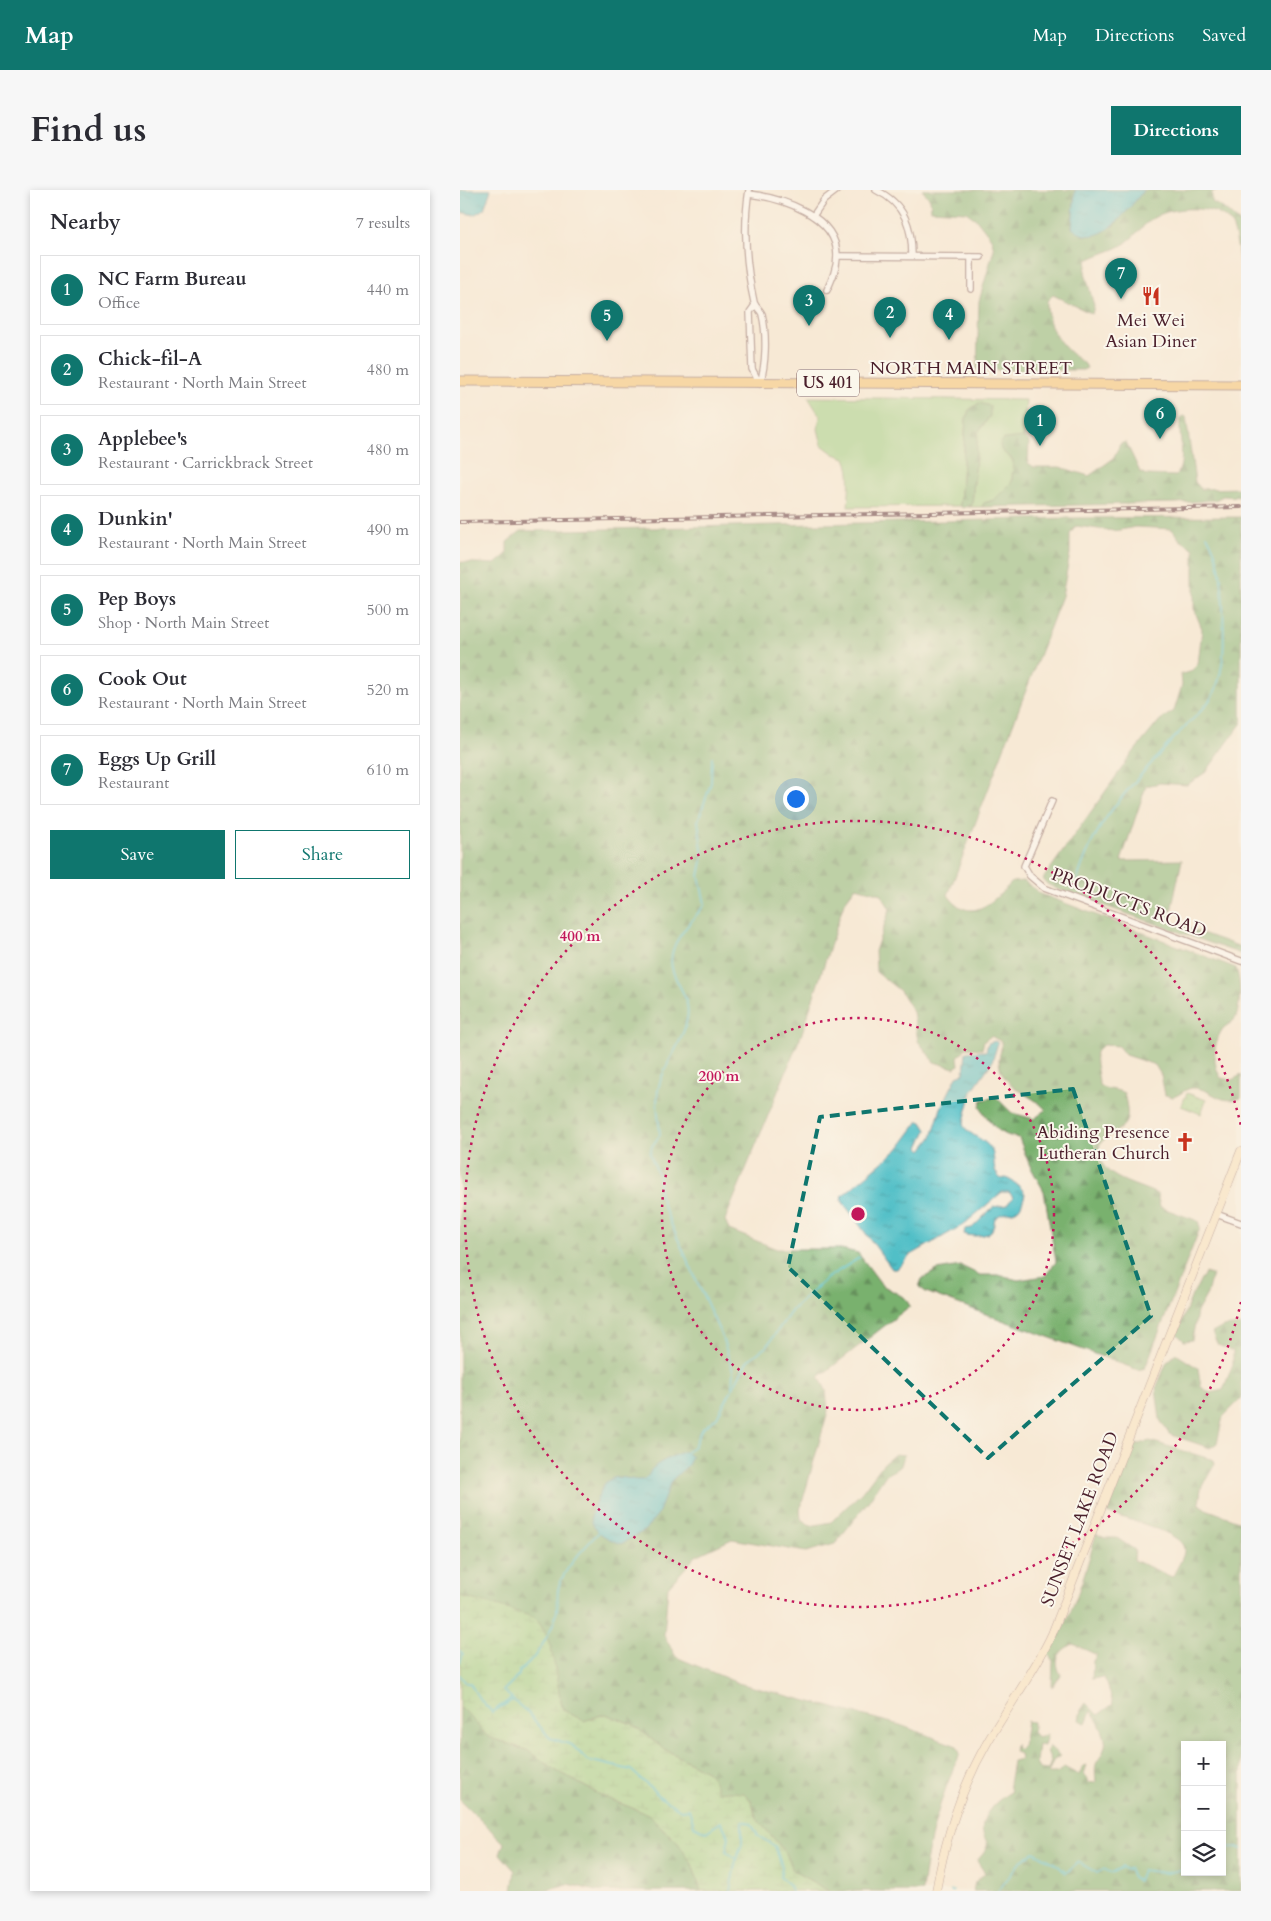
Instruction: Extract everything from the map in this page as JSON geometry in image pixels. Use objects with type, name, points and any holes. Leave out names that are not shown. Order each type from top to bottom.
[{"type":"highway","name":"NORTH MAIN STREET","points":[[460,381],[1241,385]]},
{"type":"main road","name":"SUNSET LAKE ROAD","points":[[936,1891],[939,1873],[956,1814],[973,1768],[1035,1667],[1056,1623],[1241,1150]]},
{"type":"street","points":[[813,216],[824,200],[837,190]]},
{"type":"street","points":[[876,190],[886,195],[906,218],[911,231],[912,256]]},
{"type":"street","points":[[760,384],[752,369],[750,312],[754,305],[746,240],[749,192],[773,198],[813,216],[832,236],[837,256],[828,290]]},
{"type":"street","points":[[837,256],[981,257]]},
{"type":"street","points":[[971,257],[971,290]]},
{"type":"street","points":[[754,305],[761,312],[763,332],[764,372],[760,384]]},
{"type":"street","name":"PRODUCTS ROAD","points":[[1052,801],[1024,866],[1030,876],[1044,888],[1241,961]]},
{"type":"street","points":[[1216,1214],[1241,1223]]},
{"type":"highlighted area","points":[[1073,1089],[1151,1316],[988,1458],[788,1267],[820,1117]]},
{"type":"green space","points":[[922,190],[1075,190],[1072,228],[1113,226],[1144,190],[1218,190],[1212,192],[1212,202],[1223,208],[1241,224],[1241,274],[1235,233],[1228,220],[1210,211],[1199,209],[1167,212],[1149,221],[1123,245],[1087,260],[1085,272],[1094,306],[1092,314],[1053,295],[1047,301],[1049,321],[1057,338],[1087,368],[1083,370],[977,370],[979,301],[994,249],[991,238],[977,220],[966,212],[931,210],[930,199]]},
{"type":"green space","points":[[808,397],[1026,400],[1024,437],[1010,440],[1001,450],[1013,460],[1012,482],[994,500],[984,503],[982,507],[968,507],[972,505],[978,432],[990,416],[979,403],[969,410],[966,419],[960,506],[848,507],[850,482],[845,458],[834,454],[822,445],[818,429],[820,416]]},
{"type":"green space","points":[[979,403],[990,406],[990,416],[978,432],[972,505],[963,508],[960,506],[966,419],[969,410]]},
{"type":"green space","points":[[1186,417],[1195,482],[1201,489],[1241,488],[1241,497],[1223,496],[1215,500],[1177,503],[982,507],[984,503],[994,500],[1012,482],[1013,460],[1001,450],[1000,444],[1004,439],[1024,437],[1029,442],[1028,463],[1034,467],[1060,467],[1089,476],[1114,458],[1120,444],[1126,442],[1140,472],[1147,475],[1176,476],[1182,456],[1180,418]]},
{"type":"green space","points":[[1241,517],[1241,724],[1206,772],[1187,785],[1160,783],[1146,786],[1121,861],[1182,860],[1169,921],[1241,947],[1241,954],[1057,889],[1047,884],[1043,879],[1132,754],[1160,720],[1174,711],[1182,685],[1181,674],[1190,672],[1198,664],[1202,629],[1194,609],[1194,549],[1180,540],[1172,529],[1136,527],[1114,531],[1076,526],[1070,534],[1070,554],[1062,596],[948,895],[956,904],[965,909],[973,910],[989,903],[1012,882],[1024,881],[1041,894],[1236,968],[1240,986],[1238,1011],[1235,1019],[1223,1028],[1219,1036],[1215,1048],[1215,1060],[1221,1078],[1232,1080],[1241,1075],[1241,1098],[1227,1100],[1195,1088],[1173,1097],[1165,1095],[1161,1075],[1155,1065],[1125,1055],[1118,1046],[1103,1045],[1096,1052],[1099,1085],[1124,1093],[1127,1105],[1127,1120],[1121,1128],[1100,1143],[1099,1155],[1103,1164],[1117,1177],[1157,1194],[1160,1207],[1198,1221],[1200,1228],[1145,1368],[1138,1370],[926,1292],[919,1287],[922,1279],[937,1270],[961,1266],[980,1275],[998,1275],[1018,1280],[1045,1276],[1056,1262],[1044,1191],[1030,1166],[1019,1138],[1001,1132],[988,1119],[980,1107],[982,1100],[996,1097],[1012,1113],[1034,1119],[1046,1110],[1011,1085],[1001,1071],[999,1061],[1002,1042],[991,1036],[984,1041],[982,1049],[966,1048],[958,1057],[959,1065],[954,1068],[934,1062],[918,1041],[913,1012],[900,991],[876,972],[875,951],[890,909],[881,894],[856,887],[844,903],[802,1033],[725,1220],[729,1230],[777,1249],[841,1249],[858,1253],[882,1285],[905,1298],[910,1306],[819,1377],[826,1390],[828,1411],[800,1510],[801,1519],[810,1526],[831,1522],[862,1492],[883,1464],[895,1454],[904,1455],[901,1466],[885,1476],[870,1499],[835,1544],[806,1552],[732,1539],[696,1556],[668,1587],[664,1635],[676,1657],[738,1683],[900,1725],[957,1746],[960,1754],[946,1787],[935,1821],[922,1891],[829,1891],[793,1871],[786,1853],[756,1818],[752,1802],[716,1791],[708,1772],[664,1749],[632,1724],[605,1714],[584,1721],[563,1710],[555,1673],[484,1604],[460,1596],[460,562],[495,564],[507,554],[507,542],[521,531],[1071,518]]},
{"type":"green space","points":[[1187,1093],[1206,1100],[1201,1114],[1181,1106]]},
{"type":"green space","points":[[1205,1273],[1212,1275],[1207,1294],[1197,1312],[1192,1340],[1184,1341],[1177,1334],[1192,1295]]},
{"type":"green space","points":[[1241,1325],[1241,1399],[1223,1417],[1217,1443],[1210,1448],[1169,1434],[1160,1420],[1156,1388],[1167,1362],[1176,1354],[1198,1368],[1201,1387],[1210,1393],[1223,1390],[1233,1364],[1233,1351],[1218,1345],[1212,1333],[1223,1327]]},
{"type":"green space","points":[[1150,1441],[1214,1460],[1215,1464],[1201,1488],[1199,1504],[1206,1509],[1241,1522],[1241,1891],[973,1891],[975,1882],[985,1873],[977,1861],[986,1850],[987,1842],[982,1827],[984,1820],[992,1807],[1011,1792],[1009,1784],[1013,1761],[1021,1759],[1020,1754],[1014,1752],[1015,1744],[1018,1750],[1023,1746],[1027,1721],[1033,1722],[1033,1732],[1038,1738],[1047,1734],[1044,1746],[1038,1745],[1036,1763],[1039,1769],[1048,1770],[1051,1761],[1047,1751],[1049,1746],[1060,1756],[1053,1761],[1048,1773],[1057,1773],[1064,1767],[1079,1775],[1083,1766],[1087,1765],[1084,1774],[1089,1783],[1096,1782],[1095,1768],[1105,1746],[1105,1738],[1091,1711],[1086,1723],[1079,1720],[1081,1710],[1086,1703],[1098,1715],[1113,1704],[1107,1683],[1103,1677],[1092,1679],[1093,1661],[1097,1655],[1073,1644],[1064,1650],[1057,1660],[1061,1675],[1052,1687],[1053,1661],[1048,1654],[1071,1611],[1096,1534],[1105,1538],[1117,1538],[1135,1550],[1134,1560],[1172,1577],[1183,1555],[1184,1549],[1181,1543],[1174,1537],[1151,1526],[1107,1513],[1131,1451],[1136,1445]]},
{"type":"green space","points":[[460,1596],[534,1618],[547,1636],[551,1648],[563,1710],[584,1721],[605,1714],[632,1724],[664,1749],[708,1772],[716,1785],[716,1791],[744,1793],[752,1802],[756,1818],[786,1853],[793,1871],[829,1891],[701,1891],[692,1864],[678,1843],[648,1814],[604,1797],[555,1770],[527,1750],[488,1737],[465,1711],[460,1708]]},
{"type":"green space","points":[[460,1708],[465,1710],[488,1737],[527,1750],[555,1770],[604,1797],[648,1814],[678,1843],[692,1864],[701,1891],[597,1891],[568,1884],[541,1891],[512,1891],[515,1871],[500,1854],[504,1843],[460,1800]]},
{"type":"water","points":[[460,190],[491,190],[484,209],[474,215],[460,212]]},
{"type":"water","points":[[1075,190],[1144,190],[1112,226],[1103,232],[1093,235],[1082,234],[1072,228]]},
{"type":"water","points":[[995,1041],[998,1043],[992,1062],[972,1091],[963,1125],[986,1143],[992,1151],[994,1166],[998,1176],[1001,1179],[1006,1178],[1014,1183],[1025,1194],[1020,1207],[1014,1212],[995,1218],[993,1229],[987,1234],[975,1236],[964,1234],[965,1229],[972,1228],[993,1207],[1007,1205],[1013,1197],[1009,1192],[1002,1192],[963,1225],[911,1255],[897,1269],[892,1269],[842,1201],[842,1196],[898,1149],[919,1121],[922,1122],[927,1130],[919,1147],[922,1150],[932,1137],[941,1108],[957,1076],[964,1073],[966,1052],[986,1051],[988,1043]]},
{"type":"water","points":[[684,1451],[692,1457],[688,1465],[671,1481],[658,1514],[644,1531],[621,1544],[599,1533],[592,1522],[591,1516],[606,1482],[617,1477],[643,1479],[664,1460]]},
{"type":"waterway","points":[[1075,889],[1091,844],[1114,806],[1175,737],[1202,710],[1211,698],[1219,681],[1223,660],[1224,638],[1221,579],[1218,560],[1207,536]]},
{"type":"waterway","points":[[712,757],[711,783],[698,821],[703,856],[699,876],[705,904],[680,936],[671,958],[674,975],[686,1000],[688,1009],[687,1019],[682,1035],[658,1089],[657,1102],[660,1135],[652,1146],[650,1154],[659,1177],[659,1191],[663,1206],[722,1337],[733,1371],[732,1387]]},
{"type":"waterway","points":[[686,1453],[694,1446],[701,1430],[717,1417],[748,1360],[766,1347],[792,1310],[827,1278],[859,1258]]},
{"type":"waterway","points":[[492,1712],[512,1698],[503,1691],[537,1653],[548,1635],[558,1606],[558,1588],[561,1580],[573,1561],[599,1532]]},
{"type":"waterway","points":[[460,1651],[463,1654],[460,1662]]},
{"type":"waterway","points":[[460,1675],[466,1683],[470,1683],[478,1697],[492,1712]]},
{"type":"waterway","points":[[496,1710],[513,1700],[526,1711],[550,1738],[572,1745],[587,1760],[631,1770],[663,1799],[681,1810],[689,1809],[694,1826],[706,1832],[721,1822],[729,1837],[726,1851],[736,1859]]},
{"type":"waterway","points":[[730,1891],[736,1859],[742,1844],[742,1821],[751,1823],[758,1836],[775,1846],[782,1867],[780,1877],[790,1885],[792,1891]]},
{"type":"waterway","points":[[1226,1848],[1237,1847],[1241,1849]]},
{"type":"waterway","points":[[998,1891],[1021,1861],[1034,1852],[1056,1864],[1066,1873],[1078,1862],[1097,1873],[1104,1869],[1111,1873],[1122,1867],[1126,1870],[1129,1868],[1133,1877],[1138,1881],[1142,1870],[1166,1873],[1181,1870]]},
{"type":"railway","points":[[460,522],[1241,507]]},
{"type":"place","name":"Mei Wei Asian Diner","points":[[1151,296]]},
{"type":"place","name":"Eggs Up Grill","points":[[1121,299]]},
{"type":"place","name":"Applebee's","points":[[809,326]]},
{"type":"place","name":"Chick-fil-A","points":[[890,338]]},
{"type":"place","name":"Dunkin'","points":[[949,340]]},
{"type":"place","name":"Pep Boys","points":[[607,341]]},
{"type":"place","name":"Cook Out","points":[[1160,439]]},
{"type":"place","name":"NC Farm Bureau","points":[[1040,446]]},
{"type":"place","name":"Abiding Presence Lutheran Church","points":[[1185,1142]]}]
